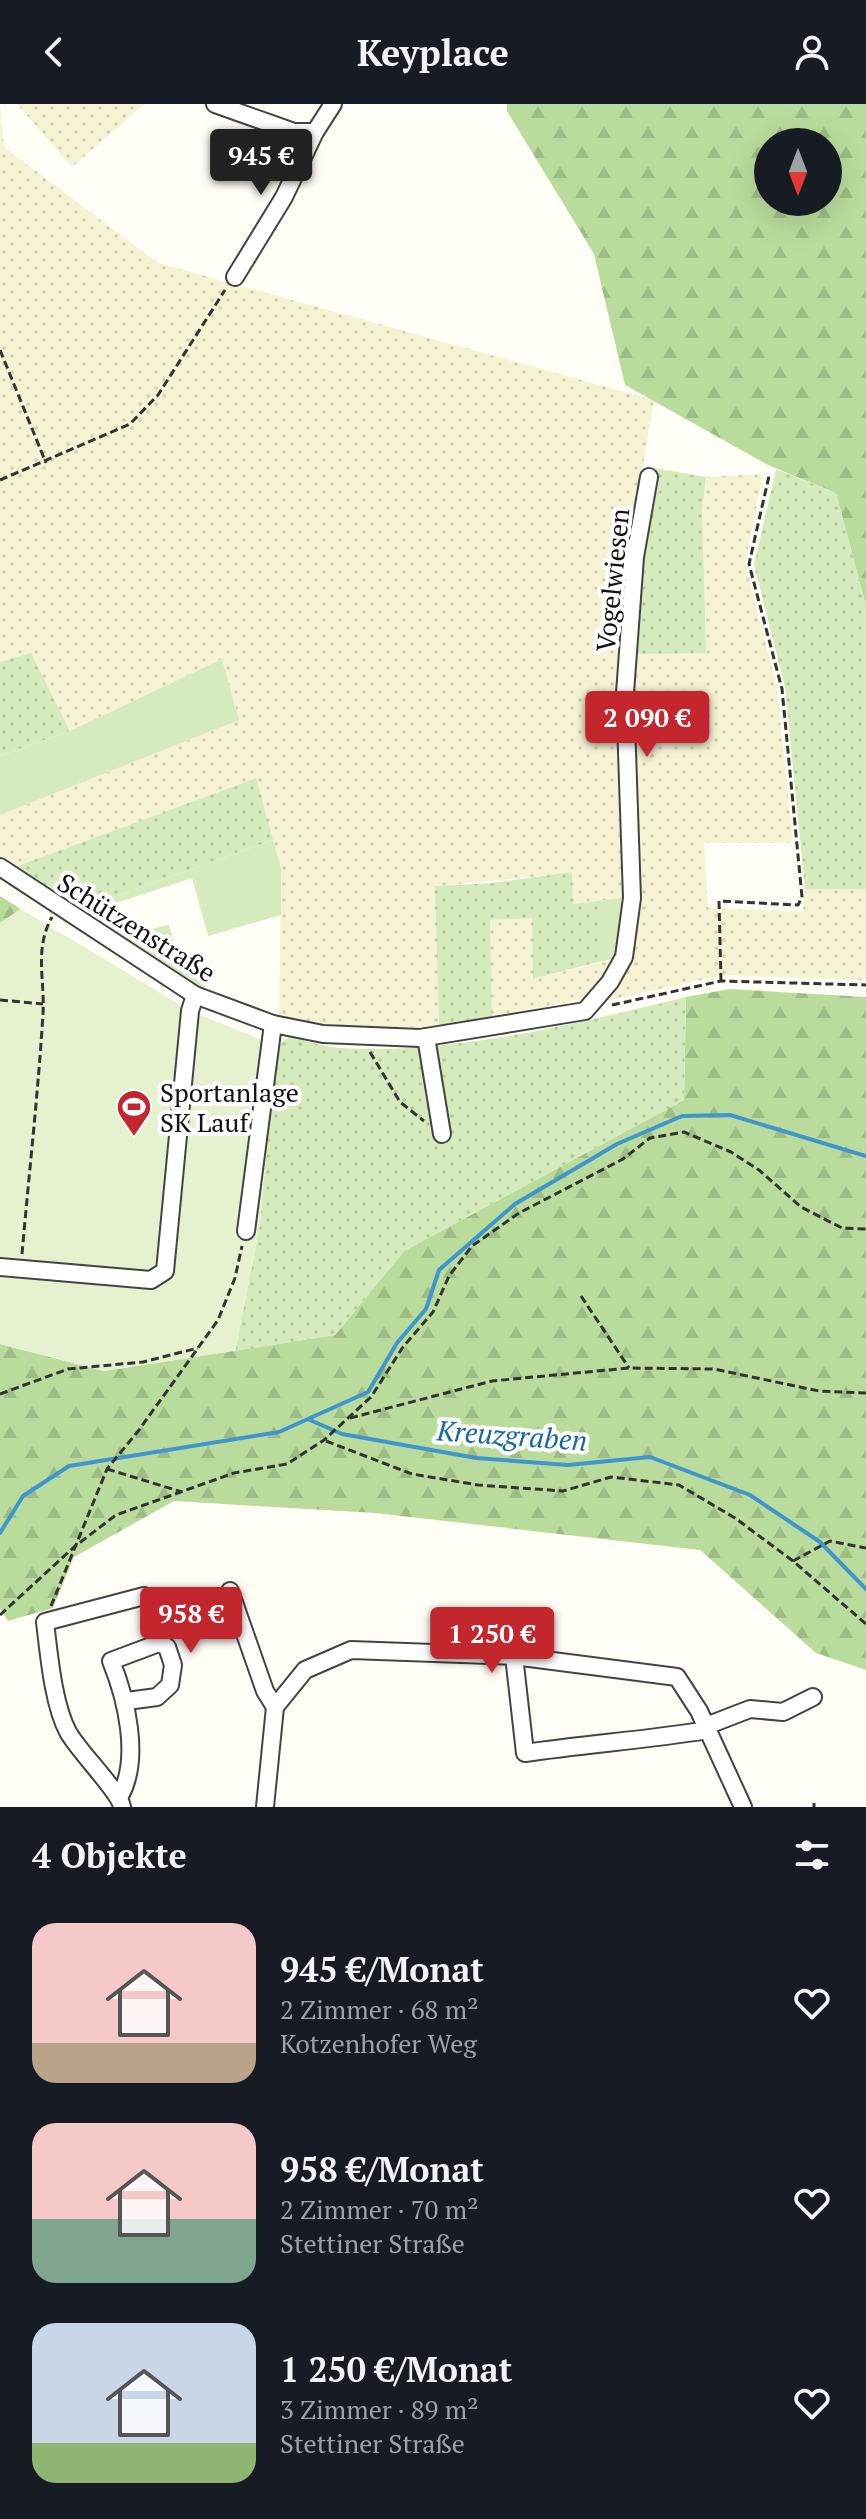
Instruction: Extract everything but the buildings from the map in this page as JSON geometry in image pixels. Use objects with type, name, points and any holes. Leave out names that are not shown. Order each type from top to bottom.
[{"type":"street","points":[[215,104],[294,132],[315,132]]},
{"type":"street","points":[[235,277],[284,197],[315,132],[333,104]]},
{"type":"street","name":"Vogelwiesen","points":[[585,1011],[610,982],[624,957],[632,898],[625,693],[635,557],[649,477]]},
{"type":"street","name":"Schützenstraße","points":[[0,867],[195,995],[273,1024],[323,1034],[426,1037],[585,1011]]},
{"type":"street","points":[[0,1267],[151,1280],[165,1271],[190,1011],[195,995]]},
{"type":"street","points":[[246,1231],[273,1024]]},
{"type":"street","points":[[426,1037],[442,1134]]},
{"type":"street","points":[[230,1591],[265,1691],[275,1707]]},
{"type":"street","points":[[121,1802],[91,1767],[66,1729],[51,1668],[45,1622],[144,1596]]},
{"type":"street","points":[[265,1807],[275,1707],[305,1670],[351,1650],[514,1656],[677,1677],[707,1728],[743,1807]]},
{"type":"street","points":[[514,1656],[525,1753],[605,1741],[622,1744],[707,1728],[750,1709],[783,1712],[813,1697]]},
{"type":"street","points":[[121,1802],[127,1784],[127,1701]]},
{"type":"path","points":[[0,480],[46,463],[130,424],[158,395],[235,277]]},
{"type":"path","points":[[0,350],[46,463]]},
{"type":"path","points":[[721,981],[719,901],[798,905],[802,897],[782,689],[749,564],[769,476]]},
{"type":"path","points":[[21,1269],[43,1004],[40,959],[44,932],[58,907]]},
{"type":"path","points":[[585,1011],[721,981],[866,985]]},
{"type":"path","points":[[0,1000],[43,1004]]},
{"type":"path","points":[[360,1035],[400,1102],[442,1134]]},
{"type":"path","points":[[0,1615],[74,1547],[116,1515],[234,1473],[287,1464],[324,1440],[349,1418],[392,1370],[403,1347],[433,1312],[449,1276],[472,1246],[519,1213],[623,1159],[650,1138],[684,1132],[731,1152],[759,1170],[801,1207],[842,1228],[866,1229]]},
{"type":"path","points":[[45,1622],[111,1461],[218,1320],[235,1278],[246,1231]]},
{"type":"path","points":[[581,1296],[629,1368]]},
{"type":"path","points":[[0,1394],[68,1369],[143,1362],[199,1348]]},
{"type":"path","points":[[349,1418],[492,1381],[629,1368],[714,1369],[819,1391],[866,1393]]},
{"type":"path","points":[[324,1440],[412,1474],[478,1485],[563,1491],[611,1477],[679,1485],[735,1518],[793,1561],[866,1624]]},
{"type":"path","points":[[107,1469],[182,1492]]},
{"type":"path","points":[[793,1561],[830,1541],[866,1548]]},
{"type":"shaded area","points":[[0,104],[4,147],[158,263],[654,400],[629,549],[628,897],[573,905],[572,873],[436,886],[439,1027],[330,1030],[279,1017],[281,868],[255,778],[12,868],[0,860],[0,815],[239,720],[222,659],[70,731],[31,654],[0,662]]},
{"type":"shaded area","points":[[17,104],[145,104],[72,167]]},
{"type":"shaded area","points":[[763,474],[745,564],[777,688],[793,843],[704,843],[708,908],[803,912],[805,889],[866,889],[866,980],[724,975],[596,1003],[629,957],[629,694],[633,654],[702,511],[706,477]]},
{"type":"shaded area","points":[[532,917],[534,979],[618,958],[591,998],[492,1016],[489,920]]},
{"type":"green space","points":[[507,104],[866,104],[866,606],[836,493],[768,465],[625,385],[594,254],[507,111]]},
{"type":"green space","points":[[655,468],[706,477],[702,511],[706,653],[633,654],[639,559]]},
{"type":"green space","points":[[776,469],[836,493],[866,606],[866,889],[805,889],[785,687],[754,565]]},
{"type":"green space","points":[[31,653],[70,731],[0,756],[0,662]]},
{"type":"green space","points":[[222,659],[239,720],[0,815],[0,756],[70,731]]},
{"type":"green space","points":[[256,778],[273,840],[75,911],[12,868]]},
{"type":"green space","points":[[273,840],[281,868],[281,915],[208,936],[192,878],[113,904],[125,935],[169,925],[177,954],[208,967],[205,990],[194,987],[75,911]]},
{"type":"green space","points":[[572,872],[573,904],[598,901],[598,962],[533,979],[532,918],[490,920],[492,1016],[439,1027],[435,886],[492,883]]},
{"type":"green space","points":[[0,896],[21,909],[0,923]]},
{"type":"green space","points":[[628,897],[618,958],[598,962],[598,901]]},
{"type":"green space","name":"Sportanlage SK Lauf","points":[[21,909],[190,1011],[277,1046],[259,1230],[235,1351],[104,1371],[0,1344],[0,923]]},
{"type":"green space","points":[[730,989],[866,997],[866,1670],[816,1653],[700,1550],[375,1513],[174,1501],[74,1557],[53,1608],[8,1621],[0,1609],[0,1344],[104,1371],[335,1335],[404,1251],[684,1100],[686,997]]},
{"type":"green space","points":[[686,997],[684,1100],[404,1251],[335,1335],[235,1351],[259,1230],[277,1046],[289,1037],[343,1048],[428,1047],[472,1042]]},
{"type":"waterway","points":[[0,1533],[23,1496],[69,1466],[279,1432],[368,1392],[397,1343],[426,1309],[439,1270],[515,1204],[617,1144],[682,1116],[730,1115],[866,1156]]},
{"type":"waterway","name":"Kreuzgraben","points":[[310,1420],[342,1434],[476,1458],[568,1465],[650,1457],[750,1495],[820,1542],[866,1589]]},
{"type":"place","name":"Sportanlage SK Lauf","points":[[134,1138]]}]
